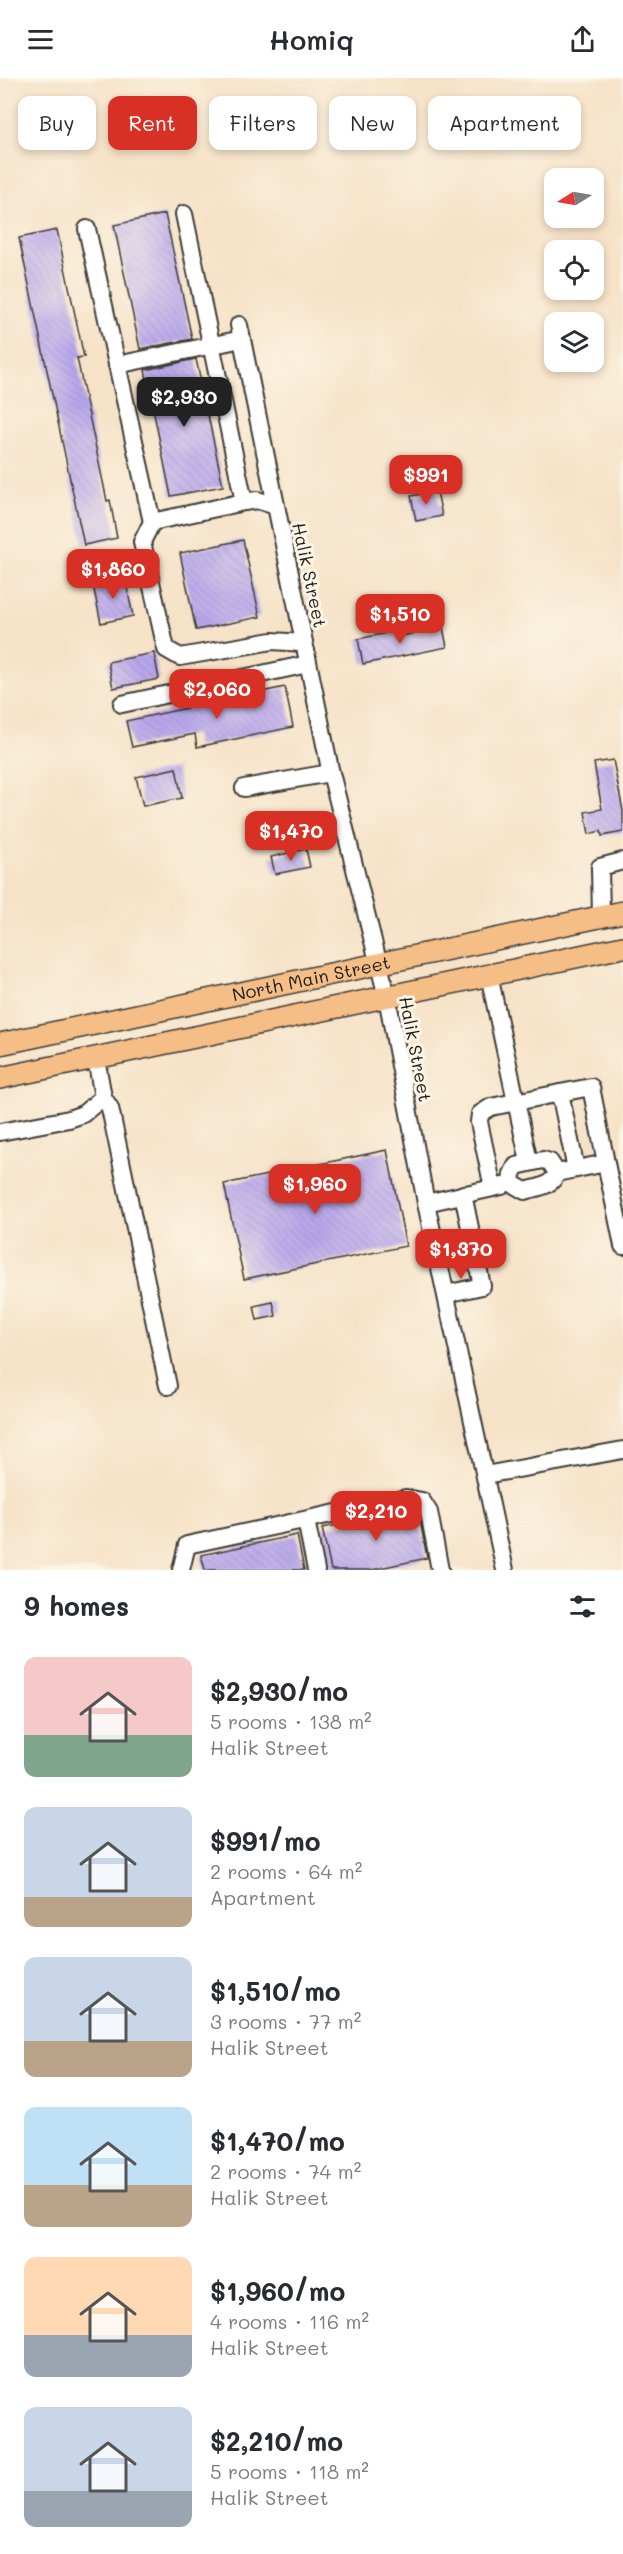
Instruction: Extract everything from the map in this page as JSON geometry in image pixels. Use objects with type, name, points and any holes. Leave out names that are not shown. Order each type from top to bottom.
[{"type":"main road","name":"North Main Street","points":[[0,1044],[623,912]]},
{"type":"main road","name":"North Main Street","points":[[0,1078],[623,947]]},
{"type":"main road","points":[[89,1025],[96,1058]]},
{"type":"street","points":[[184,214],[244,502]]},
{"type":"street","points":[[87,229],[152,522],[142,542],[166,649],[180,657],[272,641],[304,643]]},
{"type":"street","name":"Halik Street","points":[[212,345],[240,332],[330,773],[387,997],[426,1203],[505,1570]]},
{"type":"street","points":[[117,365],[212,345]]},
{"type":"street","points":[[152,522],[244,502],[257,501],[276,506]]},
{"type":"street","points":[[122,704],[308,664]]},
{"type":"street","points":[[244,788],[330,773]]},
{"type":"street","points":[[601,917],[600,867],[623,861]]},
{"type":"street","points":[[489,975],[529,1162]]},
{"type":"street","points":[[96,1058],[103,1097],[110,1108],[168,1386]]},
{"type":"street","points":[[493,1188],[479,1122],[480,1114],[484,1109],[591,1087],[623,1246]]},
{"type":"street","points":[[560,1094],[576,1169]]},
{"type":"street","points":[[0,1132],[69,1119],[83,1114],[103,1097]]},
{"type":"street","points":[[512,1183],[512,1174],[516,1166],[529,1162],[543,1160],[550,1162],[557,1173]]},
{"type":"street","points":[[557,1173],[606,1163]]},
{"type":"street","points":[[426,1203],[512,1183],[525,1191],[548,1185],[554,1181],[557,1173]]},
{"type":"street","points":[[446,1294],[482,1286],[463,1194]]},
{"type":"street","points":[[485,1475],[623,1450]]},
{"type":"street","points":[[181,1570],[187,1545],[406,1498],[422,1501],[429,1512],[440,1570]]},
{"type":"street","points":[[306,1520],[316,1570]]},
{"type":"building","points":[[165,214],[192,339],[140,349],[114,225]]},
{"type":"building","points":[[57,230],[84,357],[77,358],[117,538],[84,545],[19,238]]},
{"type":"building","points":[[196,359],[223,486],[171,496],[145,370]]},
{"type":"building","points":[[437,491],[442,516],[416,521],[411,496]]},
{"type":"building","points":[[243,540],[260,617],[196,630],[180,553]]},
{"type":"building","points":[[125,578],[133,616],[101,623],[93,585]]},
{"type":"building","points":[[443,627],[447,647],[363,664],[358,639],[396,631],[397,637]]},
{"type":"building","points":[[154,653],[159,679],[113,688],[108,662]]},
{"type":"building","points":[[285,687],[293,727],[197,747],[195,734],[132,747],[126,721]]},
{"type":"building","points":[[613,760],[623,811],[623,832],[602,836],[601,831],[589,834],[585,812],[602,809],[594,763]]},
{"type":"building","points":[[176,768],[182,798],[143,806],[136,777]]},
{"type":"building","points":[[306,849],[310,867],[275,874],[271,857]]},
{"type":"building","points":[[387,1150],[406,1246],[244,1279],[224,1184]]},
{"type":"building","points":[[273,1302],[276,1316],[257,1320],[254,1306]]},
{"type":"building","points":[[416,1510],[419,1515],[427,1558],[371,1570],[331,1570],[322,1528]]},
{"type":"building","points":[[297,1535],[304,1570],[205,1570],[201,1555]]}]
